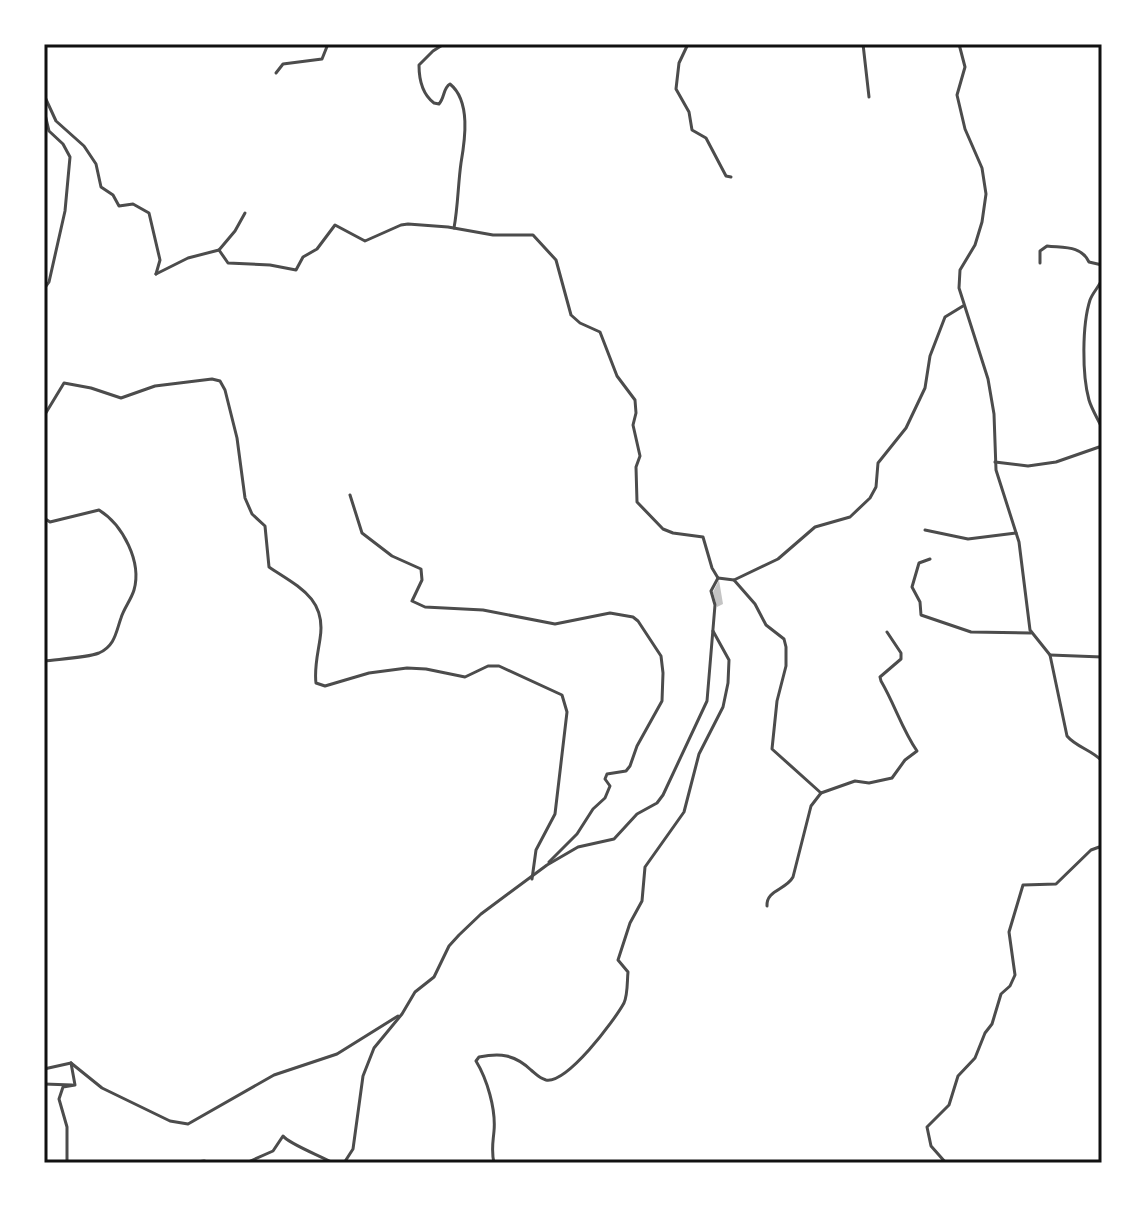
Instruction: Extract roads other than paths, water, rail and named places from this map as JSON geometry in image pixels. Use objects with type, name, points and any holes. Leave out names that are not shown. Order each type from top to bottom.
[{"type":"street","points":[[276,73],[283,64],[319,60],[328,44]]},
{"type":"street","points":[[454,228],[466,144],[462,106],[458,93],[450,84],[444,91],[444,99],[439,104],[434,103],[424,91],[419,65],[445,44],[463,44]]},
{"type":"street","points":[[688,44],[679,63],[676,89],[689,112],[692,130],[706,138],[726,176],[731,177]]},
{"type":"street","points":[[863,44],[869,97]]},
{"type":"street","points":[[959,44],[965,67],[957,95],[965,129],[982,168],[986,194],[975,245],[960,270],[958,283],[991,395],[995,462],[1021,552],[1031,633],[1050,655],[1067,736],[1102,761]]},
{"type":"street","points":[[44,95],[56,121],[84,146],[96,164],[101,187],[113,195],[119,206],[133,204],[149,213],[160,260],[156,274],[188,258],[219,250],[245,213]]},
{"type":"street","points":[[44,110],[49,131],[63,144],[70,157],[65,211],[49,282],[44,289]]},
{"type":"street","points":[[219,250],[228,263],[270,265],[292,271],[299,267],[307,254],[324,242],[335,225],[365,241],[401,225],[454,228],[493,235],[533,235],[556,260],[571,315],[600,332],[617,376],[635,400],[633,425],[640,456],[636,467],[637,502],[663,529],[703,537],[718,578]]},
{"type":"street","points":[[1040,263],[1040,251],[1047,246],[1075,249],[1083,252],[1089,262],[1102,265]]},
{"type":"street","points":[[1102,279],[1088,306],[1085,367],[1090,403],[1102,428]]},
{"type":"street","points":[[718,578],[734,580],[778,559],[815,527],[850,517],[870,498],[876,487],[878,463],[906,428],[925,388],[930,356],[945,317],[963,306]]},
{"type":"street","points":[[44,416],[64,383],[121,398],[155,386],[212,379],[220,381],[237,438],[245,498],[252,514],[265,526],[269,567],[311,595],[315,602],[321,633],[316,683],[325,686],[369,673],[407,668],[465,677],[488,666],[499,666],[562,695],[567,712],[555,814],[536,850],[532,879]]},
{"type":"street","points":[[995,462],[1028,466],[1056,462],[1102,446]]},
{"type":"street","points":[[344,1163],[353,1149],[363,1076],[374,1048],[402,1014],[406,1002],[434,977],[449,946],[481,914],[547,865],[605,798],[610,786],[605,779],[607,774],[626,771],[630,766],[637,746],[662,701],[663,673],[661,656],[638,621],[622,614],[610,613],[555,624],[483,610],[425,607],[412,601],[422,580],[421,569],[392,556],[362,533],[350,495]]},
{"type":"street","points":[[44,518],[50,522],[99,510],[113,519],[133,556],[136,571],[135,586],[113,641],[98,653],[44,661]]},
{"type":"street","points":[[925,530],[968,539],[1016,533]]},
{"type":"street","points":[[930,559],[919,563],[912,587],[920,602],[921,615],[971,632],[1031,633]]},
{"type":"street","points":[[547,865],[578,847],[614,839],[637,814],[657,803],[663,795],[707,701],[715,605],[711,591],[718,578]]},
{"type":"street","points":[[734,580],[755,604],[766,625],[784,639],[786,647],[786,666],[777,701],[772,749],[821,793]]},
{"type":"street","points":[[494,1163],[490,1148],[494,1128],[483,1071],[476,1061],[479,1057],[501,1053],[513,1057],[537,1076],[557,1080],[587,1053],[626,1000],[628,972],[618,960],[630,923],[642,901],[645,867],[684,812],[699,754],[723,707],[729,660],[713,631]]},
{"type":"street","points":[[767,906],[771,893],[788,886],[793,877],[811,806],[821,793],[855,781],[869,783],[892,778],[905,760],[917,751],[902,728],[897,708],[881,681],[880,677],[901,659],[901,653],[887,632]]},
{"type":"street","points":[[1050,655],[1102,657]]},
{"type":"street","points":[[946,1163],[931,1146],[927,1127],[949,1105],[958,1076],[975,1058],[992,1024],[1001,994],[1010,986],[1015,975],[1009,932],[1023,885],[1056,884],[1091,850],[1102,846]]},
{"type":"street","points":[[71,1063],[102,1088],[170,1121],[188,1124],[274,1075],[337,1054],[402,1014]]},
{"type":"street","points":[[44,1069],[71,1063]]},
{"type":"street","points":[[71,1063],[75,1085]]},
{"type":"street","points":[[44,1084],[75,1085]]},
{"type":"street","points":[[67,1163],[67,1127],[59,1099],[63,1087],[75,1085]]},
{"type":"street","points":[[246,1163],[273,1151],[283,1136],[291,1144],[305,1147],[333,1163]]},
{"type":"street","points":[[189,1162],[211,1163]]}]
